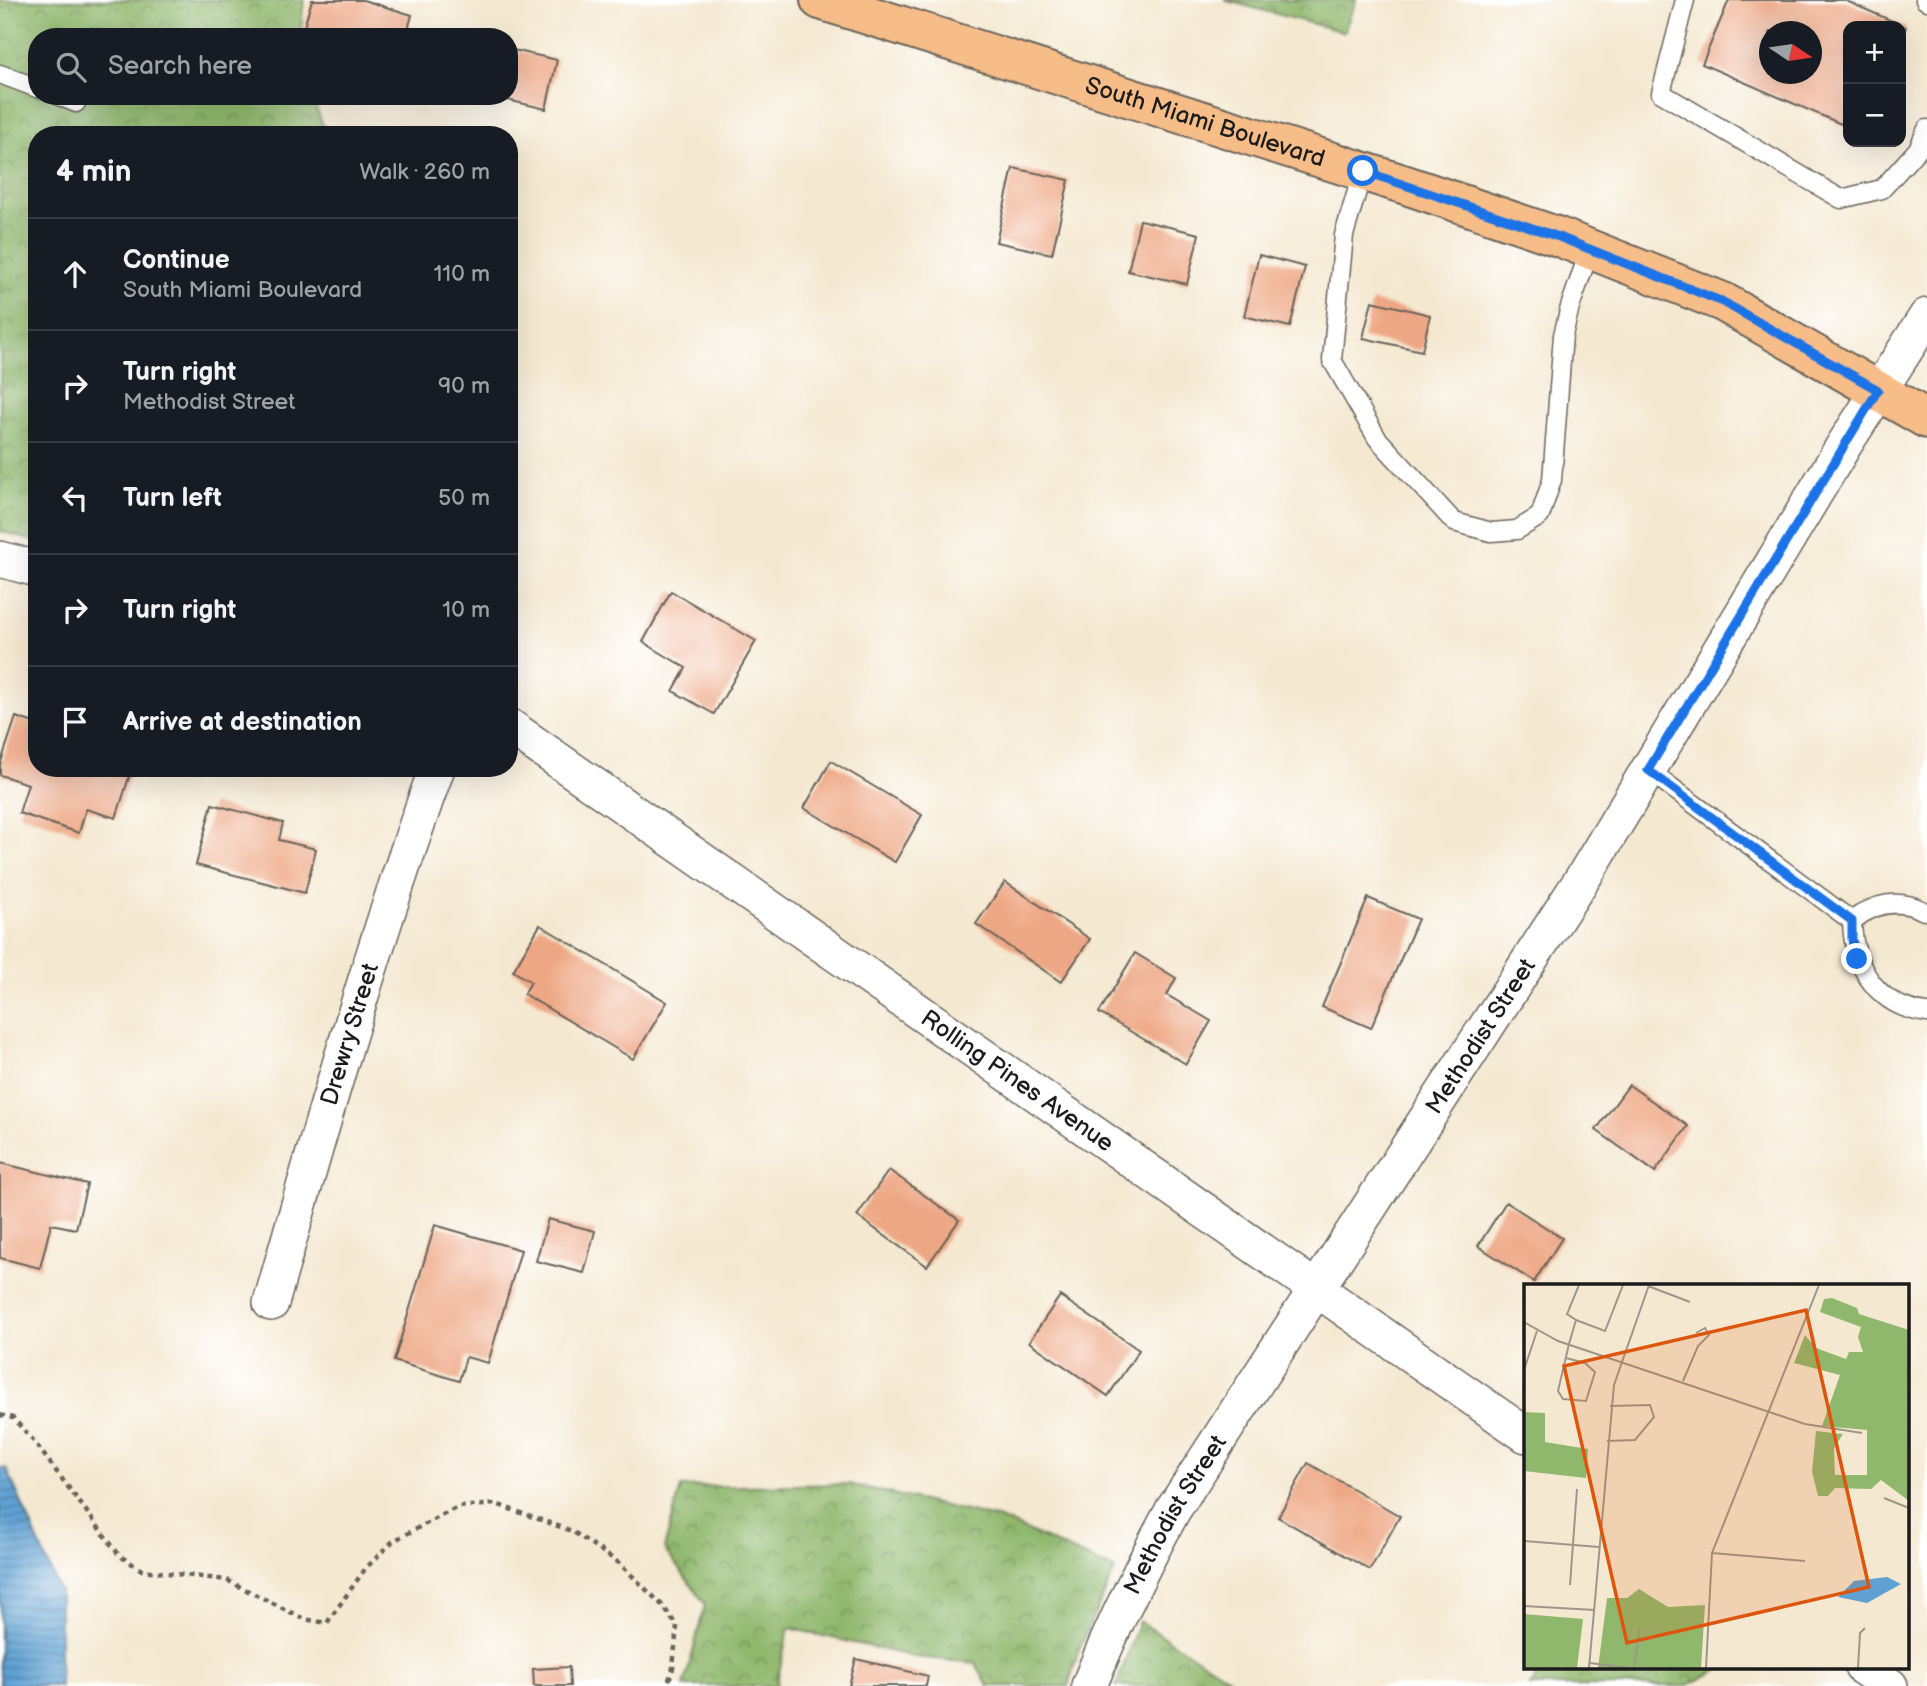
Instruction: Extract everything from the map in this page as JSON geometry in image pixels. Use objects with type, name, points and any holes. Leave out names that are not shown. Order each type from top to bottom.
[{"type":"main road","name":"South Miami Boulevard","points":[[820,0],[1363,171],[1590,249],[1723,302],[1927,419]]},
{"type":"street","name":"Methodist Street","points":[[1089,1686],[1141,1569],[1173,1510],[1586,873],[1878,390],[1927,316]]},
{"type":"street","points":[[0,559],[28,567]]},
{"type":"street","name":"Rolling Pines Avenue","points":[[518,732],[1524,1434]]},
{"type":"street","name":"Drewry Street","points":[[271,1303],[394,887],[434,777]]},
{"type":"street","points":[[1863,1668],[1890,1686]]},
{"type":"lane","points":[[1685,0],[1661,93],[1841,199],[1882,189],[1918,149],[1927,129]]},
{"type":"lane","points":[[0,74],[28,85]]},
{"type":"lane","points":[[1363,171],[1344,235],[1332,360],[1377,438],[1454,522],[1491,532],[1517,530],[1540,516],[1552,480],[1563,335],[1590,249]]},
{"type":"lane","points":[[1648,770],[1852,921]]},
{"type":"lane","points":[[1852,921],[1864,911],[1881,905],[1912,905],[1924,911]]},
{"type":"lane","points":[[1852,921],[1852,940],[1857,959],[1869,980],[1888,999],[1908,1011],[1927,1013]]},
{"type":"path","points":[[0,1415],[13,1418],[32,1439],[120,1556],[142,1570],[227,1580],[304,1619],[327,1623],[365,1569],[393,1541],[458,1507],[496,1504],[572,1531],[619,1563],[662,1605],[677,1626],[673,1668],[667,1686]]},
{"type":"green space","points":[[0,0],[304,0],[301,28],[28,28],[28,105],[315,105],[323,126],[28,126],[28,539],[0,531]]},
{"type":"green space","points":[[1224,0],[1356,0],[1344,32]]},
{"type":"green space","points":[[849,1484],[1000,1519],[1115,1570],[1079,1649],[1068,1686],[988,1686],[975,1663],[915,1657],[789,1628],[776,1686],[684,1686],[705,1604],[664,1549],[681,1487]]},
{"type":"green space","points":[[1139,1621],[1241,1686],[1116,1686]]},
{"type":"green space","points":[[1541,1668],[1721,1668],[1687,1686],[1530,1686]]},
{"type":"water","points":[[0,1468],[7,1469],[60,1592],[60,1686],[0,1686]]},
{"type":"building","points":[[312,0],[363,0],[412,15],[408,28],[304,28]]},
{"type":"building","points":[[1729,0],[1844,0],[1892,21],[1843,21],[1843,125],[1702,64]]},
{"type":"building","points":[[518,51],[557,60],[546,109],[518,102]]},
{"type":"building","points":[[1013,168],[1069,180],[1052,254],[996,242]]},
{"type":"building","points":[[1140,220],[1199,234],[1187,284],[1128,271]]},
{"type":"building","points":[[1259,255],[1305,267],[1290,327],[1244,316]]},
{"type":"building","points":[[1372,301],[1430,315],[1422,351],[1363,338]]},
{"type":"building","points":[[671,591],[756,641],[714,714],[673,691],[686,668],[643,642]]},
{"type":"building","points":[[16,717],[28,721],[28,777],[129,777],[116,818],[86,809],[79,833],[19,813],[28,784],[0,775],[0,765]]},
{"type":"building","points":[[831,761],[922,815],[895,862],[804,808]]},
{"type":"building","points":[[212,804],[283,823],[279,840],[316,849],[305,893],[196,865]]},
{"type":"building","points":[[1005,882],[1090,939],[1061,982],[976,924]]},
{"type":"building","points":[[1368,898],[1418,919],[1371,1028],[1322,1007]]},
{"type":"building","points":[[540,925],[667,1002],[633,1059],[524,994],[531,982],[513,971]]},
{"type":"building","points":[[1135,953],[1176,978],[1167,995],[1211,1021],[1186,1064],[1099,1013]]},
{"type":"building","points":[[1629,1085],[1688,1126],[1655,1172],[1596,1130]]},
{"type":"building","points":[[0,1163],[87,1184],[76,1229],[51,1224],[40,1268],[0,1258]]},
{"type":"building","points":[[889,1170],[959,1220],[927,1266],[857,1216]]},
{"type":"building","points":[[1506,1202],[1562,1238],[1534,1282],[1478,1246]]},
{"type":"building","points":[[548,1219],[595,1231],[584,1273],[536,1261]]},
{"type":"building","points":[[435,1225],[521,1250],[488,1363],[466,1357],[459,1381],[394,1361]]},
{"type":"building","points":[[1060,1296],[1139,1350],[1108,1396],[1029,1342]]},
{"type":"building","points":[[1308,1463],[1400,1516],[1370,1570],[1278,1517]]},
{"type":"building","points":[[856,1659],[928,1676],[926,1686],[849,1686]]},
{"type":"building","points":[[569,1667],[570,1686],[534,1686],[533,1669]]},
{"type":"route","points":[[1363,171],[1559,237],[1723,302],[1878,390],[1648,770],[1852,921],[1852,940],[1857,959]]}]
